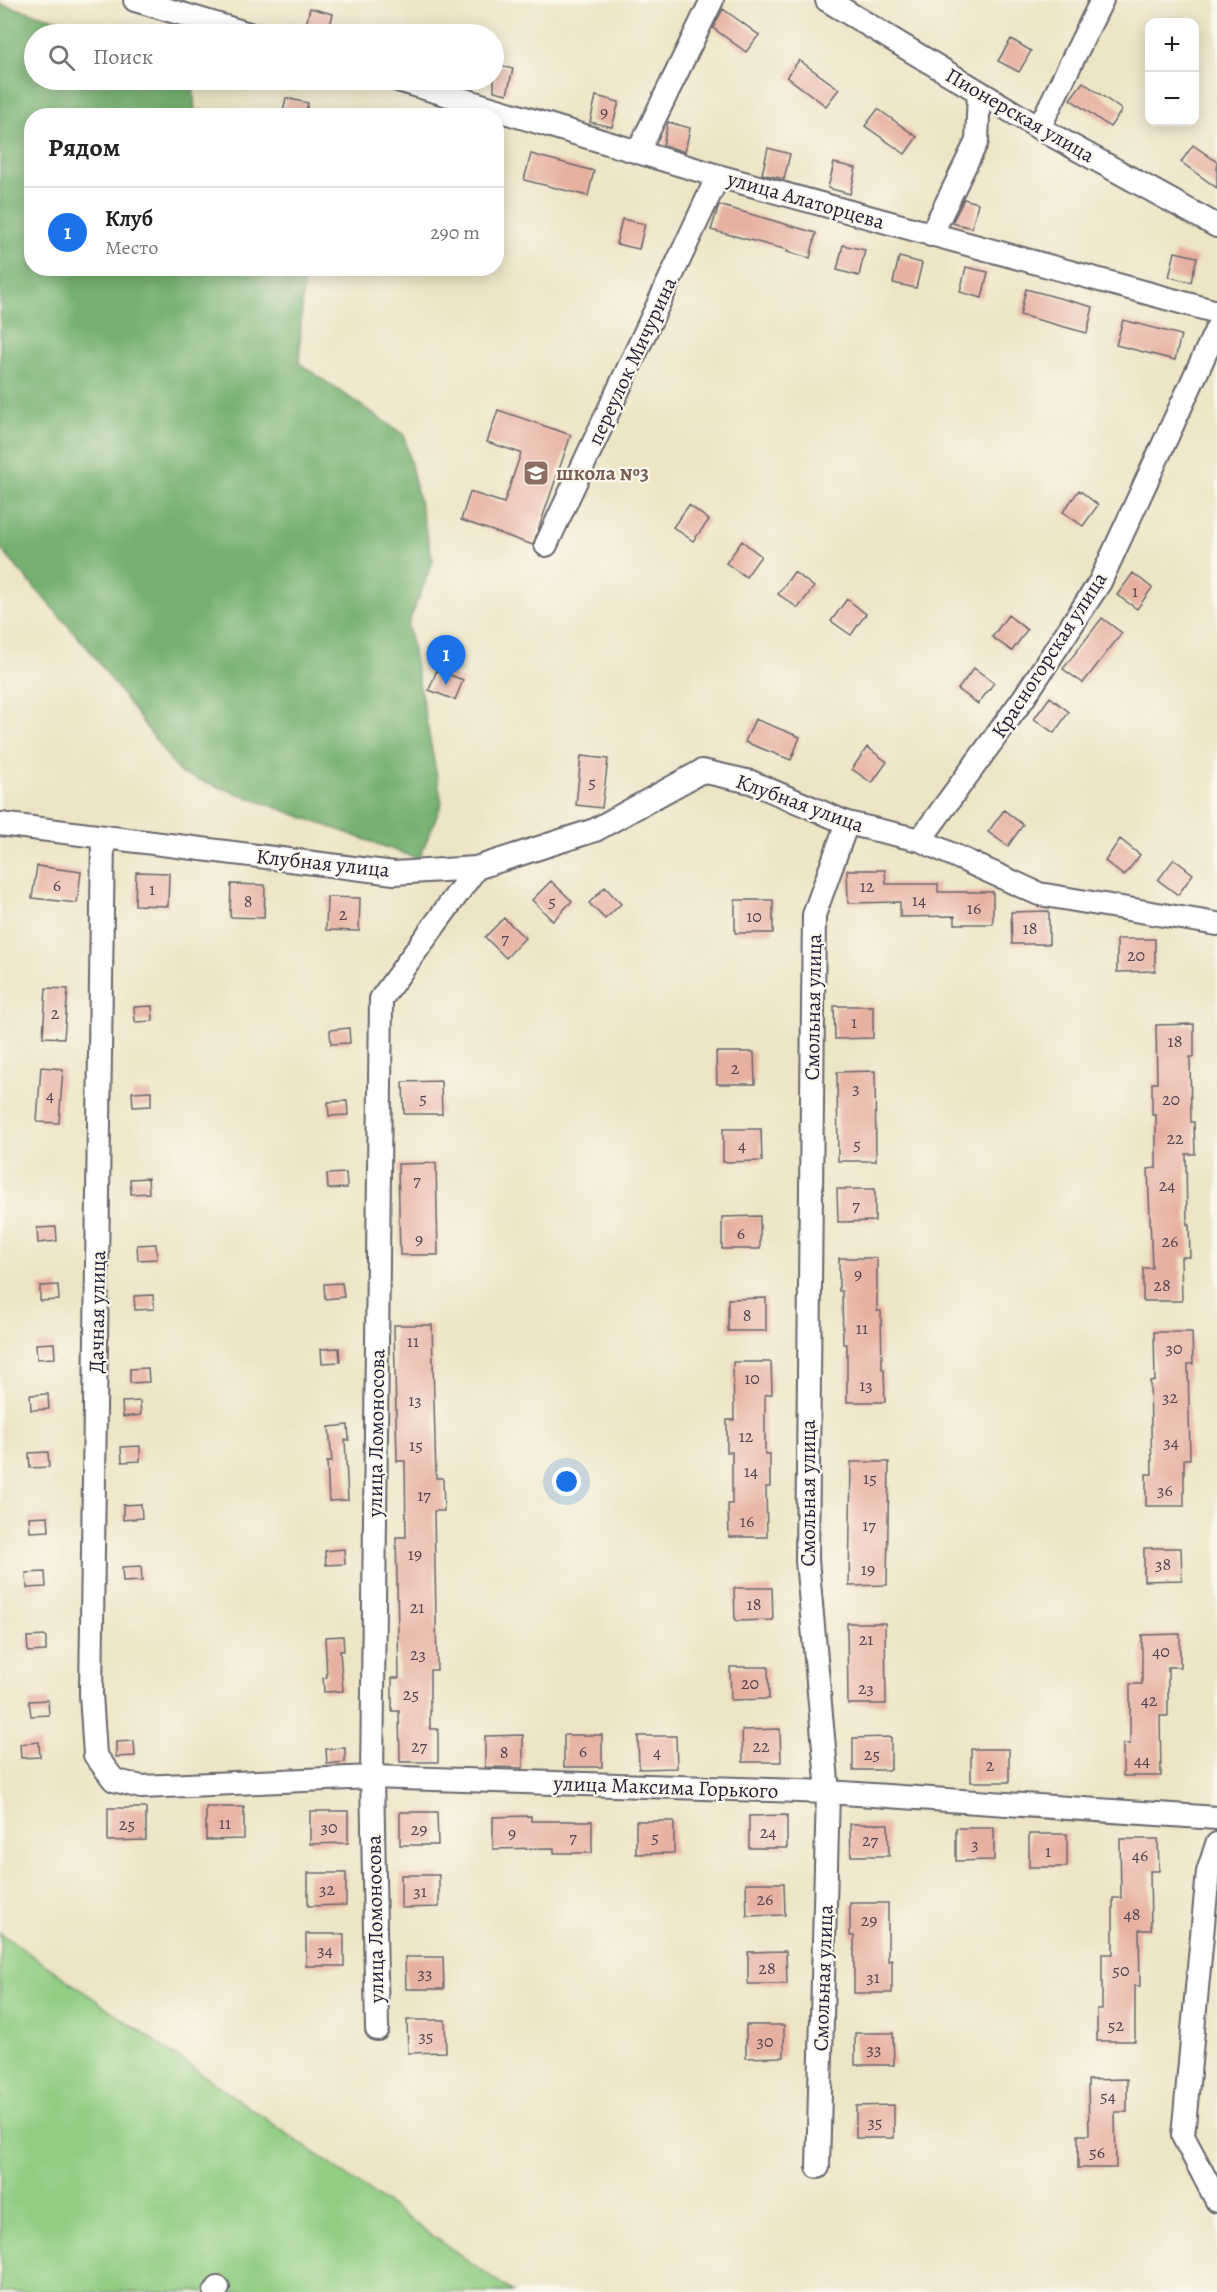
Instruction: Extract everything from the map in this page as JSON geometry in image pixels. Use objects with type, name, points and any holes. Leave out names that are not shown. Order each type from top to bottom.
[{"type":"street","points":[[135,0],[215,24]]},
{"type":"street","points":[[638,152],[712,0]]},
{"type":"street","name":"Пионерская улица","points":[[827,0],[1039,128],[1217,226]]},
{"type":"street","points":[[1039,128],[1102,0]]},
{"type":"street","name":"улица Алаторцева","points":[[431,90],[491,108]]},
{"type":"street","points":[[931,235],[977,141],[979,92]]},
{"type":"street","name":"улица Алаторцева","points":[[504,112],[718,176],[1217,312]]},
{"type":"street","name":"переулок Мичурина","points":[[546,545],[718,176]]},
{"type":"street","name":"Красногорская улица","points":[[920,840],[1023,699],[1100,582],[1217,328]]},
{"type":"street","name":"Клубная улица","points":[[0,824],[394,873],[476,868],[595,830],[702,771],[751,782],[847,823],[920,840],[1039,894],[1217,924]]},
{"type":"street","name":"Смольная улица","points":[[818,2167],[828,1792],[807,1560],[814,915],[847,823]]},
{"type":"street","name":"Дачная улица","points":[[103,838],[91,1694],[95,1755],[114,1780]]},
{"type":"street","name":"улица Ломоносова","points":[[377,2029],[372,1777],[381,999],[476,868]]},
{"type":"street","name":"улица Максима Горького","points":[[114,1780],[141,1786],[372,1777],[828,1792],[1217,1818]]},
{"type":"street","points":[[1217,1844],[1208,1872],[1183,2136],[1211,2176],[1217,2201]]},
{"type":"green space","points":[[0,4],[73,24],[24,24],[24,90],[194,90],[195,108],[24,108],[24,276],[304,276],[299,363],[404,435],[433,561],[408,625],[442,803],[419,859],[180,773],[91,652],[0,548]]},
{"type":"green space","points":[[0,1933],[513,2292],[0,2292]]},
{"type":"building","points":[[310,8],[333,14],[330,24],[306,24]]},
{"type":"building","points":[[723,9],[759,35],[746,52],[713,28]]},
{"type":"building","points":[[1011,39],[1031,51],[1019,72],[998,61]]},
{"type":"building","points":[[799,60],[839,89],[826,106],[787,77]]},
{"type":"building","points":[[504,67],[513,69],[507,94],[494,91],[504,90]]},
{"type":"building","points":[[1083,82],[1122,110],[1110,127],[1070,99]]},
{"type":"building","points":[[596,96],[619,102],[612,127],[590,122]]},
{"type":"building","points":[[286,98],[308,103],[307,108],[284,108]]},
{"type":"building","points":[[878,109],[917,137],[905,154],[865,126]]},
{"type":"building","points":[[668,122],[690,128],[685,152],[663,145]]},
{"type":"building","points":[[1193,145],[1217,162],[1217,188],[1181,162]]},
{"type":"building","points":[[768,148],[790,154],[784,179],[762,174]]},
{"type":"building","points":[[531,154],[594,171],[588,196],[524,180]]},
{"type":"building","points":[[834,163],[856,168],[850,194],[828,188]]},
{"type":"building","points":[[964,199],[978,203],[972,228],[952,223]]},
{"type":"building","points":[[719,205],[816,233],[810,258],[711,230]]},
{"type":"building","points":[[622,219],[645,224],[639,249],[616,244]]},
{"type":"building","points":[[843,245],[865,250],[859,276],[837,270]]},
{"type":"building","points":[[1175,252],[1197,257],[1191,282],[1169,277]]},
{"type":"building","points":[[899,257],[922,263],[916,288],[893,283]]},
{"type":"building","points":[[966,267],[988,272],[982,298],[960,292]]},
{"type":"building","points":[[1026,289],[1093,307],[1087,333],[1020,315]]},
{"type":"building","points":[[1123,320],[1181,335],[1175,360],[1116,345]]},
{"type":"building","name":"школа №3","points":[[498,410],[571,435],[533,545],[461,520],[470,492],[504,503],[521,453],[487,442]]},
{"type":"building","points":[[1079,490],[1098,505],[1083,526],[1063,512]]},
{"type":"building","points":[[689,505],[709,520],[693,541],[673,527]]},
{"type":"building","points":[[742,541],[761,556],[746,577],[726,563]]},
{"type":"building","points":[[794,572],[814,587],[798,608],[778,594]]},
{"type":"building","points":[[1133,573],[1152,588],[1137,609],[1117,595]]},
{"type":"building","points":[[847,599],[866,614],[851,635],[831,621]]},
{"type":"building","points":[[1008,615],[1027,630],[1012,651],[992,637]]},
{"type":"building","points":[[1102,618],[1122,633],[1083,683],[1063,669]]},
{"type":"building","points":[[974,668],[994,683],[978,704],[958,689]]},
{"type":"building","points":[[437,670],[463,680],[455,700],[429,690]]},
{"type":"building","points":[[1050,697],[1069,712],[1054,733],[1034,719]]},
{"type":"building","points":[[755,719],[800,737],[791,760],[745,742]]},
{"type":"building","points":[[867,747],[887,762],[872,783],[852,769]]},
{"type":"building","points":[[581,756],[608,759],[602,808],[576,805]]},
{"type":"building","points":[[1004,810],[1023,825],[1008,846],[988,832]]},
{"type":"building","points":[[1120,839],[1140,855],[1124,876],[1105,861]]},
{"type":"building","points":[[1174,859],[1193,874],[1178,895],[1158,880]]},
{"type":"building","points":[[37,866],[81,872],[77,903],[32,898]]},
{"type":"building","points":[[847,870],[885,870],[886,884],[938,884],[938,892],[993,892],[993,924],[955,924],[955,916],[900,917],[900,902],[848,903]]},
{"type":"building","points":[[136,872],[169,873],[168,906],[135,905]]},
{"type":"building","points":[[551,881],[572,901],[553,921],[532,900]]},
{"type":"building","points":[[231,884],[265,885],[264,918],[230,917]]},
{"type":"building","points":[[605,887],[621,904],[605,919],[589,903]]},
{"type":"building","points":[[327,897],[360,898],[359,931],[326,930]]},
{"type":"building","points":[[735,900],[773,900],[773,933],[735,933]]},
{"type":"building","points":[[1049,911],[1049,944],[1012,944],[1011,912]]},
{"type":"building","points":[[504,918],[525,938],[506,958],[485,937]]},
{"type":"building","points":[[1117,939],[1155,939],[1155,971],[1117,972]]},
{"type":"building","points":[[46,988],[68,989],[64,1038],[43,1037]]},
{"type":"building","points":[[152,1006],[153,1021],[135,1022],[134,1007]]},
{"type":"building","points":[[834,1006],[873,1006],[873,1038],[835,1039]]},
{"type":"building","points":[[1194,1024],[1194,1057],[1190,1057],[1191,1122],[1194,1122],[1195,1154],[1186,1154],[1190,1257],[1181,1257],[1182,1301],[1143,1301],[1143,1268],[1152,1268],[1148,1169],[1156,1168],[1156,1115],[1152,1115],[1152,1083],[1157,1083],[1156,1025]]},
{"type":"building","points":[[349,1028],[350,1043],[331,1044],[330,1030]]},
{"type":"building","points":[[716,1052],[754,1052],[755,1084],[717,1084]]},
{"type":"building","points":[[41,1067],[63,1069],[59,1123],[37,1122]]},
{"type":"building","points":[[875,1071],[876,1161],[838,1161],[837,1072]]},
{"type":"building","points":[[441,1081],[442,1114],[404,1114],[403,1082]]},
{"type":"building","points":[[151,1091],[151,1106],[133,1107],[132,1092]]},
{"type":"building","points":[[347,1101],[348,1115],[329,1116],[328,1102]]},
{"type":"building","points":[[723,1129],[761,1129],[762,1161],[723,1162]]},
{"type":"building","points":[[436,1163],[438,1255],[400,1255],[398,1164]]},
{"type":"building","points":[[346,1173],[347,1188],[328,1189],[327,1174]]},
{"type":"building","points":[[148,1178],[149,1193],[131,1194],[130,1179]]},
{"type":"building","points":[[837,1189],[875,1189],[875,1221],[838,1222]]},
{"type":"building","points":[[760,1216],[760,1249],[722,1249],[722,1217]]},
{"type":"building","points":[[56,1227],[57,1241],[38,1243],[37,1228]]},
{"type":"building","points":[[156,1244],[157,1259],[138,1260],[137,1245]]},
{"type":"building","points":[[839,1258],[877,1258],[877,1311],[881,1311],[885,1402],[847,1402],[847,1344],[843,1344]]},
{"type":"building","points":[[342,1283],[344,1297],[325,1299],[324,1284]]},
{"type":"building","points":[[58,1285],[59,1300],[40,1301],[40,1286]]},
{"type":"building","points":[[153,1295],[154,1309],[135,1310],[134,1296]]},
{"type":"building","points":[[766,1298],[766,1331],[728,1331],[728,1299]]},
{"type":"building","points":[[394,1325],[432,1325],[436,1478],[443,1478],[444,1511],[434,1511],[437,1670],[430,1670],[430,1729],[438,1729],[438,1762],[400,1762],[399,1711],[392,1711],[392,1678],[399,1678],[396,1537],[406,1537],[405,1461],[397,1461]]},
{"type":"building","points":[[1154,1332],[1192,1332],[1193,1364],[1188,1364],[1190,1459],[1184,1459],[1184,1506],[1146,1506],[1146,1474],[1152,1474],[1150,1381],[1155,1381]]},
{"type":"building","points":[[54,1343],[55,1358],[37,1359],[36,1344]]},
{"type":"building","points":[[339,1348],[340,1362],[322,1363],[321,1349]]},
{"type":"building","points":[[733,1362],[771,1362],[772,1394],[765,1395],[765,1454],[770,1454],[770,1487],[766,1487],[767,1537],[729,1537],[728,1504],[732,1504],[732,1452],[727,1452],[727,1420],[734,1420]]},
{"type":"building","points":[[148,1368],[149,1382],[130,1383],[130,1369]]},
{"type":"building","points":[[48,1394],[49,1409],[31,1410],[30,1395]]},
{"type":"building","points":[[140,1401],[141,1415],[123,1417],[122,1402]]},
{"type":"building","points":[[348,1425],[349,1440],[345,1440],[348,1500],[329,1501],[327,1462],[332,1462],[329,1427]]},
{"type":"building","points":[[140,1446],[140,1461],[122,1462],[121,1447]]},
{"type":"building","points":[[48,1452],[49,1467],[30,1468],[29,1453]]},
{"type":"building","points":[[851,1462],[889,1462],[887,1585],[849,1586]]},
{"type":"building","points":[[141,1504],[142,1518],[123,1520],[123,1505]]},
{"type":"building","points":[[48,1516],[49,1531],[30,1532],[29,1517]]},
{"type":"building","points":[[1144,1548],[1181,1548],[1182,1580],[1144,1581]]},
{"type":"building","points":[[344,1549],[345,1564],[326,1565],[325,1551]]},
{"type":"building","points":[[141,1566],[142,1581],[123,1582],[122,1567]]},
{"type":"building","points":[[45,1572],[46,1587],[27,1588],[26,1573]]},
{"type":"building","points":[[734,1588],[772,1588],[773,1620],[735,1621]]},
{"type":"building","points":[[847,1623],[885,1623],[886,1704],[848,1704]]},
{"type":"building","points":[[1180,1634],[1180,1667],[1168,1667],[1168,1716],[1160,1716],[1161,1776],[1123,1776],[1123,1744],[1130,1744],[1130,1684],[1142,1684],[1142,1635]]},
{"type":"building","points":[[46,1636],[46,1651],[28,1652],[27,1637]]},
{"type":"building","points":[[343,1636],[344,1651],[340,1651],[343,1691],[324,1692],[323,1678],[327,1677],[325,1637]]},
{"type":"building","points":[[730,1667],[768,1667],[769,1699],[731,1700]]},
{"type":"building","points":[[48,1700],[49,1715],[31,1716],[29,1701]]},
{"type":"building","points":[[780,1729],[781,1762],[743,1762],[742,1730]]},
{"type":"building","points":[[523,1735],[523,1768],[485,1767],[485,1736]]},
{"type":"building","points":[[564,1735],[602,1735],[602,1767],[564,1767]]},
{"type":"building","points":[[638,1736],[676,1736],[677,1768],[639,1769]]},
{"type":"building","points":[[891,1737],[891,1770],[853,1770],[853,1738]]},
{"type":"building","points":[[134,1741],[135,1756],[116,1757],[116,1742]]},
{"type":"building","points":[[39,1742],[40,1757],[21,1758],[20,1744]]},
{"type":"building","points":[[345,1748],[345,1762],[327,1764],[326,1749]]},
{"type":"building","points":[[971,1749],[1009,1749],[1009,1782],[971,1782]]},
{"type":"building","points":[[206,1807],[244,1807],[244,1839],[206,1840]]},
{"type":"building","points":[[108,1808],[146,1808],[146,1840],[108,1841]]},
{"type":"building","points":[[310,1811],[348,1811],[348,1843],[310,1844]]},
{"type":"building","points":[[400,1812],[437,1812],[438,1845],[400,1845]]},
{"type":"building","points":[[787,1815],[787,1848],[749,1848],[749,1816]]},
{"type":"building","points":[[531,1816],[531,1821],[592,1821],[592,1853],[554,1853],[554,1848],[493,1849],[493,1817]]},
{"type":"building","points":[[636,1821],[674,1821],[674,1853],[636,1854]]},
{"type":"building","points":[[850,1824],[888,1824],[889,1856],[851,1856]]},
{"type":"building","points":[[956,1828],[994,1828],[994,1860],[956,1861]]},
{"type":"building","points":[[1029,1834],[1067,1834],[1067,1867],[1029,1867]]},
{"type":"building","points":[[1120,1839],[1158,1839],[1159,1871],[1150,1871],[1151,1930],[1139,1930],[1140,1986],[1135,1986],[1135,2041],[1097,2041],[1097,2009],[1102,2009],[1102,1954],[1113,1954],[1113,1898],[1121,1898]]},
{"type":"building","points":[[308,1873],[346,1873],[346,1905],[308,1906]]},
{"type":"building","points":[[401,1875],[439,1875],[439,1907],[401,1908]]},
{"type":"building","points":[[746,1883],[784,1883],[785,1915],[747,1916]]},
{"type":"building","points":[[850,1903],[888,1903],[888,1961],[892,1960],[892,1993],[854,1993],[854,1936],[850,1936]]},
{"type":"building","points":[[306,1934],[344,1934],[344,1966],[306,1966]]},
{"type":"building","points":[[786,1951],[787,1984],[748,1984],[748,1952]]},
{"type":"building","points":[[405,1957],[443,1957],[444,1989],[406,1989]]},
{"type":"building","points":[[407,2020],[445,2020],[446,2052],[408,2053]]},
{"type":"building","points":[[746,2025],[784,2025],[784,2057],[746,2058]]},
{"type":"building","points":[[855,2033],[893,2033],[894,2065],[855,2065]]},
{"type":"building","points":[[1127,2079],[1127,2112],[1115,2112],[1116,2168],[1078,2168],[1078,2135],[1089,2135],[1088,2080]]},
{"type":"building","points":[[894,2105],[894,2138],[856,2138],[856,2106]]},
{"type":"place","name":"школа №3","points":[[536,473]]},
{"type":"place","name":"Клуб","points":[[446,685]]}]
